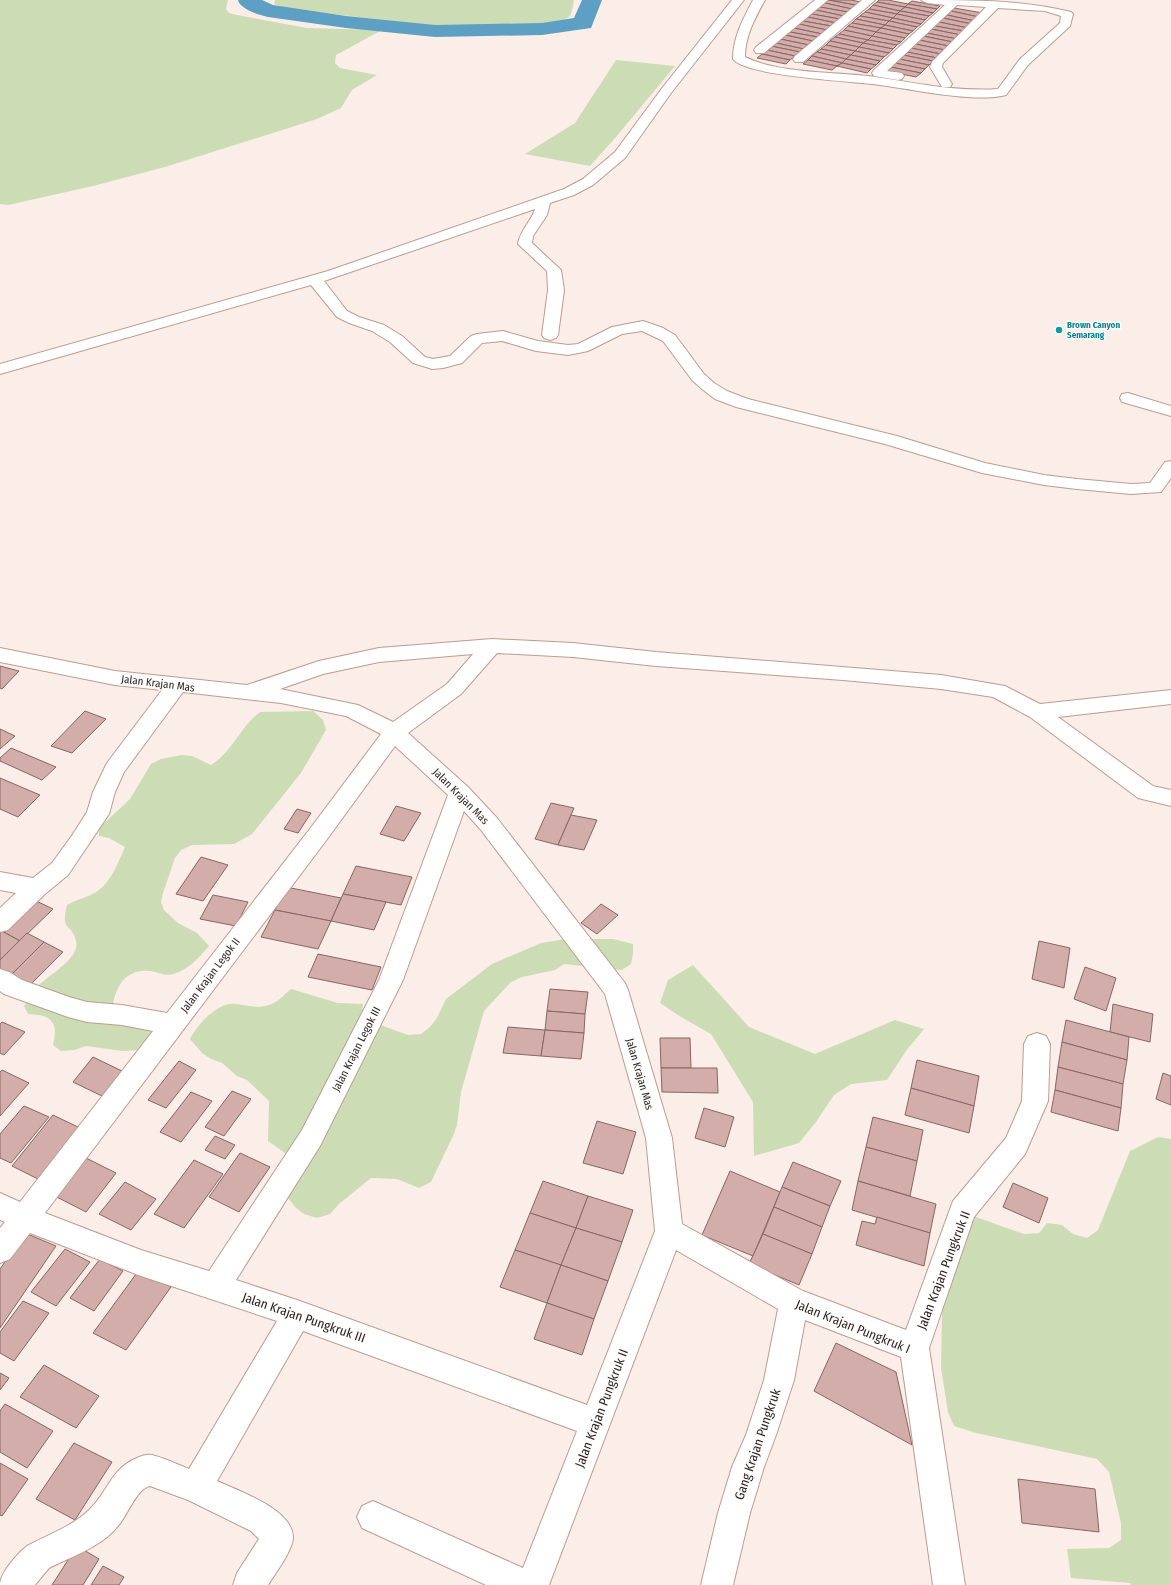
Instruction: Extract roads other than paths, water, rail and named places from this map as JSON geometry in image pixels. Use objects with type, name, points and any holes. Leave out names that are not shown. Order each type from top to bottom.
[{"type":"street","points":[[0,369],[314,279],[569,192],[588,182],[620,155],[667,90],[738,0]]},
{"type":"street","points":[[759,0],[738,50],[739,59],[748,64],[799,74],[869,80],[927,90],[950,88]]},
{"type":"street","points":[[760,50],[822,0]]},
{"type":"street","points":[[799,59],[869,0]]},
{"type":"street","points":[[927,0],[1045,8],[1066,14],[1066,24],[1024,62],[1002,92],[988,94],[950,88],[878,73],[954,2]]},
{"type":"street","points":[[950,88],[936,67],[938,62],[995,5]]},
{"type":"street","points":[[544,201],[540,215],[526,236],[525,244],[554,270],[556,290],[550,334]]},
{"type":"street","points":[[314,279],[342,314],[354,320],[378,328],[396,339],[419,360],[432,364],[456,360],[477,339],[503,336],[536,346],[568,350],[582,348],[618,330],[643,326],[657,331],[669,338],[698,377],[721,395],[742,403],[890,440],[982,468],[1051,481],[1163,491],[1171,466]]},
{"type":"street","points":[[1128,398],[1171,411]]},
{"type":"street","points":[[243,692],[319,668],[379,655],[492,646],[573,650],[656,659],[941,682],[998,692],[1037,712],[1146,792],[1171,798]]},
{"type":"street","name":"Jalan Krajan Legok II","points":[[0,1250],[12,1212],[172,1024],[317,836],[394,732],[454,689],[492,646]]},
{"type":"street","name":"Jalan Krajan Mas","points":[[2,653],[115,678],[281,696],[351,710],[394,732],[460,793],[489,824],[616,990],[659,1138],[669,1231]]},
{"type":"street","points":[[0,923],[37,888],[60,869],[98,814],[104,792],[115,769],[177,685]]},
{"type":"street","points":[[1037,712],[1171,697]]},
{"type":"street","name":"Jalan Krajan Legok III","points":[[215,1287],[311,1138],[388,987],[460,793]]},
{"type":"street","points":[[0,881],[37,888]]},
{"type":"street","points":[[0,979],[13,987],[68,1008],[87,1012],[122,1015],[172,1024]]},
{"type":"street","name":"Jalan Krajan Pungkruk II","points":[[914,1348],[963,1210],[1016,1146],[1035,1101],[1037,1044]]},
{"type":"street","name":"Jalan Krajan Pungkruk III","points":[[12,1212],[141,1263],[297,1314],[596,1422]]},
{"type":"street","name":"Jalan Krajan Pungkruk I","points":[[669,1231],[794,1302],[914,1348],[948,1585]]},
{"type":"street","name":"Jalan Krajan Pungkruk II","points":[[533,1585],[669,1231]]},
{"type":"street","name":"Gang Krajan Pungkruk","points":[[717,1585],[734,1513],[748,1467],[761,1435],[779,1380],[794,1302]]},
{"type":"street","points":[[196,1487],[297,1314]]},
{"type":"street","points":[[16,1585],[32,1562],[38,1557],[94,1528],[107,1516],[132,1477],[143,1470],[150,1470],[196,1487],[262,1520],[274,1531],[277,1536],[276,1542],[249,1585]]},
{"type":"street","points":[[373,1517],[523,1585]]},
{"type":"waterway","points":[[249,0],[248,1],[268,11],[346,22],[435,31],[542,29],[583,23],[592,0]]},
{"type":"place","name":"Brown Canyon Semarang","points":[[1059,330]]}]
